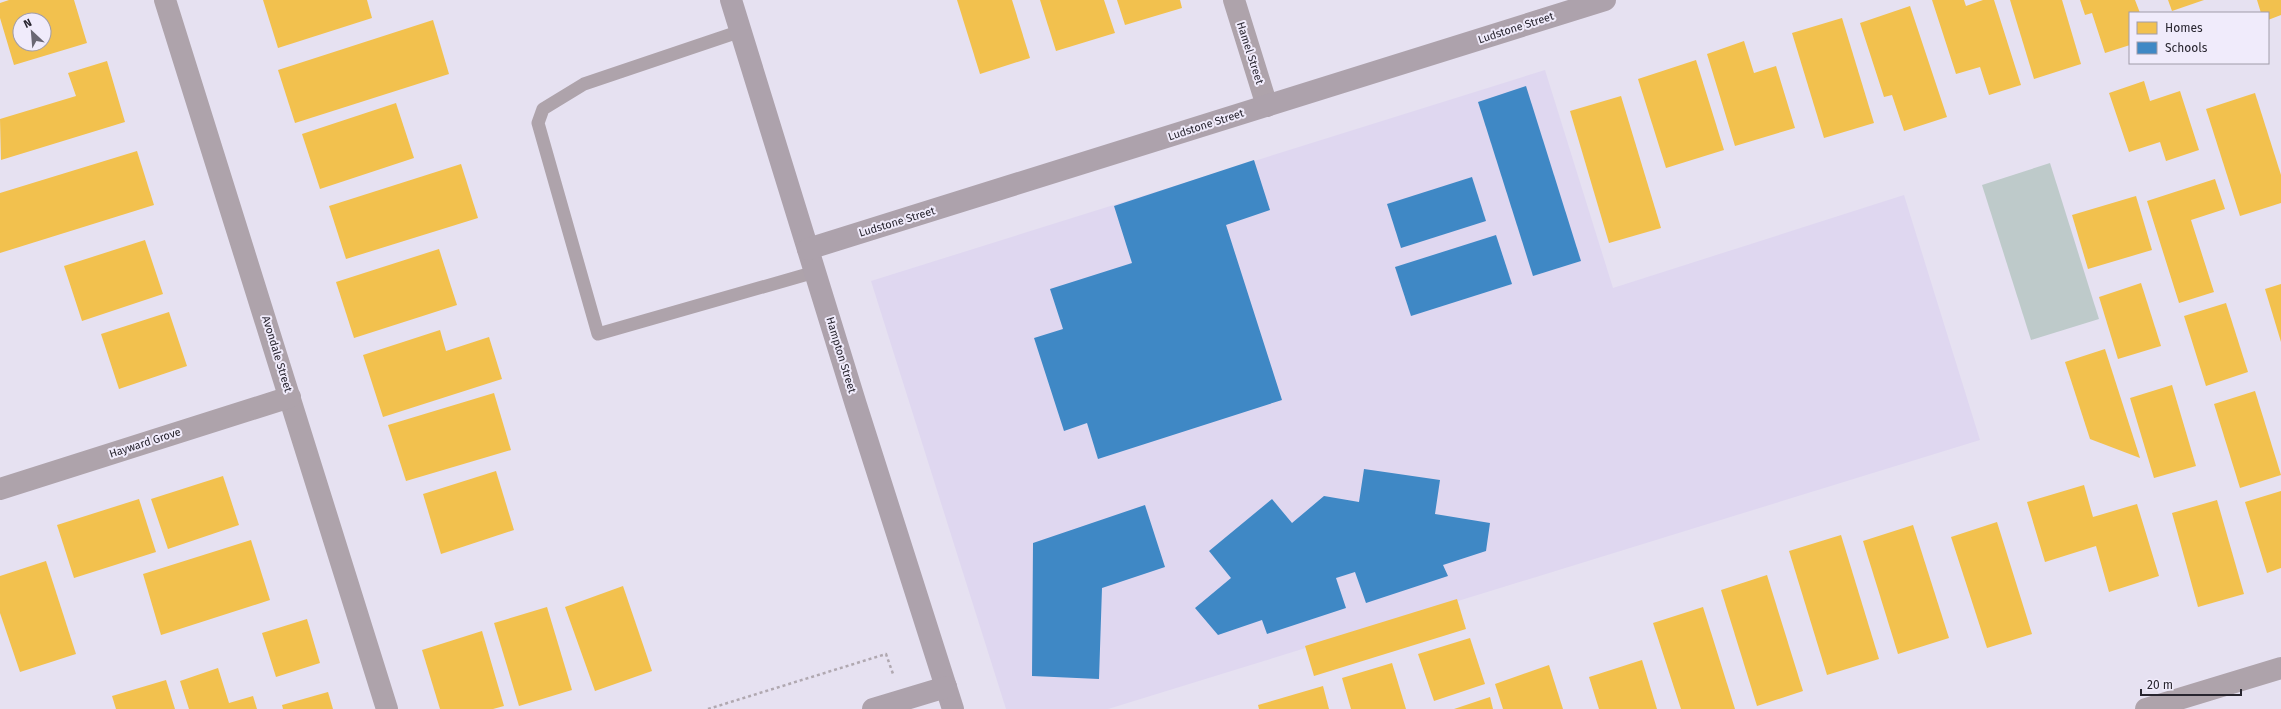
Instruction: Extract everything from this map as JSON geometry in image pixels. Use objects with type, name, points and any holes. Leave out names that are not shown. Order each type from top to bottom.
[{"type":"street","name":"Avondale Street","points":[[166,0],[387,709]]},
{"type":"street","name":"Hampton Street","points":[[731,0],[953,709]]},
{"type":"street","name":"Hamel Street","points":[[1234,0],[1267,106]]},
{"type":"street","name":"Ludstone Street","points":[[808,249],[1605,0]]},
{"type":"street","name":"Hayward Grove","points":[[0,489],[290,397]]},
{"type":"street","points":[[2146,709],[2281,668]]},
{"type":"street","points":[[873,709],[946,687]]},
{"type":"lane","points":[[741,31],[584,84],[543,109],[538,123],[598,334],[815,272]]},
{"type":"path","points":[[708,709],[886,654]]},
{"type":"shaded area","points":[[1545,70],[1613,288],[1904,195],[1980,440],[1108,709],[1006,709],[871,281]]},
{"type":"shaded area","points":[[2050,163],[2099,319],[2031,340],[1982,185]]},
{"type":"building: Homes","points":[[9,0],[74,0],[87,43],[14,65],[0,18],[0,3]]},
{"type":"building: Homes","points":[[263,0],[367,0],[372,18],[278,48]]},
{"type":"building: Homes","points":[[957,0],[1012,0],[1030,58],[980,74]]},
{"type":"building: Homes","points":[[1040,0],[1104,0],[1115,33],[1056,51]]},
{"type":"building: Homes","points":[[1117,0],[1180,0],[1182,8],[1125,25]]},
{"type":"building: Homes","points":[[1932,0],[1964,0],[1966,6],[1983,0],[1994,0],[2021,85],[1989,95],[1980,67],[1956,74]]},
{"type":"building: Homes","points":[[2010,0],[2062,0],[2081,64],[2034,79]]},
{"type":"building: Homes","points":[[2080,0],[2135,0],[2140,12],[2129,12],[2129,45],[2105,53],[2092,13],[2085,15]]},
{"type":"building: Homes","points":[[2168,0],[2204,0],[2172,11]]},
{"type":"building: Homes","points":[[2257,0],[2281,0],[2281,15],[2269,20],[2269,12],[2261,12]]},
{"type":"building: Homes","points":[[1910,6],[1947,117],[1904,131],[1892,95],[1884,97],[1860,23]]},
{"type":"building: Homes","points":[[1842,18],[1874,123],[1824,138],[1792,33]]},
{"type":"building: Homes","points":[[433,20],[449,74],[295,123],[278,70]]},
{"type":"building: Homes","points":[[1744,41],[1754,73],[1776,66],[1795,128],[1735,146],[1707,54]]},
{"type":"building: Homes","points":[[1696,60],[1724,150],[1666,168],[1638,79]]},
{"type":"building: Homes","points":[[107,61],[125,122],[1,160],[0,119],[76,96],[68,73]]},
{"type":"building: Homes","points":[[2144,81],[2150,101],[2180,91],[2199,150],[2166,161],[2160,142],[2129,152],[2109,93]]},
{"type":"building: Homes","points":[[2255,93],[2281,175],[2281,203],[2240,216],[2206,109]]},
{"type":"building: Homes","points":[[1621,96],[1661,228],[1609,243],[1570,111]]},
{"type":"building: Homes","points":[[396,103],[414,158],[320,189],[302,134]]},
{"type":"building: Homes","points":[[137,151],[154,205],[0,253],[0,193]]},
{"type":"building: Homes","points":[[461,164],[478,218],[346,259],[329,206]]},
{"type":"building: Homes","points":[[2215,179],[2225,209],[2191,220],[2214,292],[2179,303],[2147,201]]},
{"type":"building: Homes","points":[[2136,196],[2152,250],[2088,269],[2072,215]]},
{"type":"building: Homes","points":[[145,240],[163,294],[82,321],[64,266]]},
{"type":"building: Homes","points":[[439,249],[457,305],[354,338],[336,282]]},
{"type":"building: Homes","points":[[2141,283],[2161,346],[2118,359],[2099,297]]},
{"type":"building: Homes","points":[[2281,284],[2281,342],[2265,289]]},
{"type":"building: Homes","points":[[2226,303],[2248,372],[2206,386],[2184,316]]},
{"type":"building: Homes","points":[[169,312],[187,366],[119,389],[101,334]]},
{"type":"building: Homes","points":[[440,330],[446,351],[489,337],[502,379],[383,417],[363,355]]},
{"type":"building: Homes","points":[[2105,349],[2140,458],[2090,439],[2065,362]]},
{"type":"building: Homes","points":[[2172,385],[2196,466],[2154,478],[2130,398]]},
{"type":"building: Homes","points":[[2255,391],[2281,475],[2240,488],[2214,404]]},
{"type":"building: Homes","points":[[494,393],[511,450],[406,481],[388,425]]},
{"type":"building: Homes","points":[[496,471],[514,530],[441,554],[423,494]]},
{"type":"building: Homes","points":[[223,476],[239,525],[168,549],[151,499]]},
{"type":"building: Homes","points":[[2084,485],[2093,517],[2137,504],[2159,576],[2109,592],[2096,546],[2045,562],[2027,502]]},
{"type":"building: Homes","points":[[2281,491],[2281,568],[2267,573],[2245,502]]},
{"type":"building: Homes","points":[[139,499],[156,552],[74,578],[57,525]]},
{"type":"building: Homes","points":[[2217,500],[2244,594],[2198,607],[2172,513]]},
{"type":"building: Homes","points":[[1997,522],[2032,634],[1987,648],[1951,537]]},
{"type":"building: Homes","points":[[1913,525],[1949,638],[1898,654],[1863,541]]},
{"type":"building: Homes","points":[[1841,535],[1879,659],[1827,675],[1789,551]]},
{"type":"building: Homes","points":[[251,540],[270,600],[161,635],[143,574]]},
{"type":"building: Homes","points":[[46,561],[76,654],[20,672],[0,613],[0,576]]},
{"type":"building: Homes","points":[[1767,575],[1803,691],[1757,706],[1721,590]]},
{"type":"building: Homes","points":[[623,586],[652,671],[595,691],[565,607]]},
{"type":"building: Homes","points":[[1457,599],[1466,629],[1314,676],[1305,646]]},
{"type":"building: Homes","points":[[547,607],[572,690],[519,706],[494,623]]},
{"type":"building: Homes","points":[[1703,607],[1735,709],[1681,709],[1653,623]]},
{"type":"building: Homes","points":[[307,619],[320,663],[276,677],[262,633]]},
{"type":"building: Homes","points":[[482,631],[504,706],[493,709],[440,709],[422,650]]},
{"type":"building: Homes","points":[[1470,638],[1485,684],[1434,701],[1418,654]]},
{"type":"building: Homes","points":[[1642,660],[1657,709],[1599,709],[1589,677]]},
{"type":"building: Homes","points":[[1392,663],[1406,709],[1351,709],[1342,678]]},
{"type":"building: Homes","points":[[1549,665],[1563,709],[1503,709],[1495,684]]},
{"type":"building: Homes","points":[[218,668],[229,703],[253,696],[257,709],[189,709],[180,681]]},
{"type":"building: Homes","points":[[166,680],[175,709],[116,709],[112,696]]},
{"type":"building: Homes","points":[[1323,686],[1329,709],[1259,709],[1258,705]]},
{"type":"building: Homes","points":[[328,692],[333,709],[283,709],[282,705]]},
{"type":"building: Homes","points":[[1490,697],[1493,709],[1454,709]]},
{"type":"building: Schools","points":[[1526,86],[1581,261],[1533,276],[1478,102]]},
{"type":"building: Schools","points":[[1254,160],[1270,210],[1226,225],[1282,400],[1098,459],[1087,423],[1064,431],[1034,338],[1063,329],[1050,289],[1132,263],[1114,206]]},
{"type":"building: Schools","points":[[1472,177],[1486,221],[1401,248],[1387,204]]},
{"type":"building: Schools","points":[[1496,235],[1512,284],[1411,316],[1395,267]]},
{"type":"building: Schools","points":[[1364,469],[1440,480],[1435,514],[1490,523],[1486,551],[1443,565],[1448,576],[1366,603],[1355,572],[1336,578],[1346,608],[1267,634],[1262,620],[1218,635],[1195,608],[1231,578],[1209,551],[1272,499],[1292,523],[1324,496],[1359,502]]},
{"type":"building: Schools","points":[[1145,505],[1165,567],[1102,588],[1099,679],[1032,676],[1033,543]]}]
